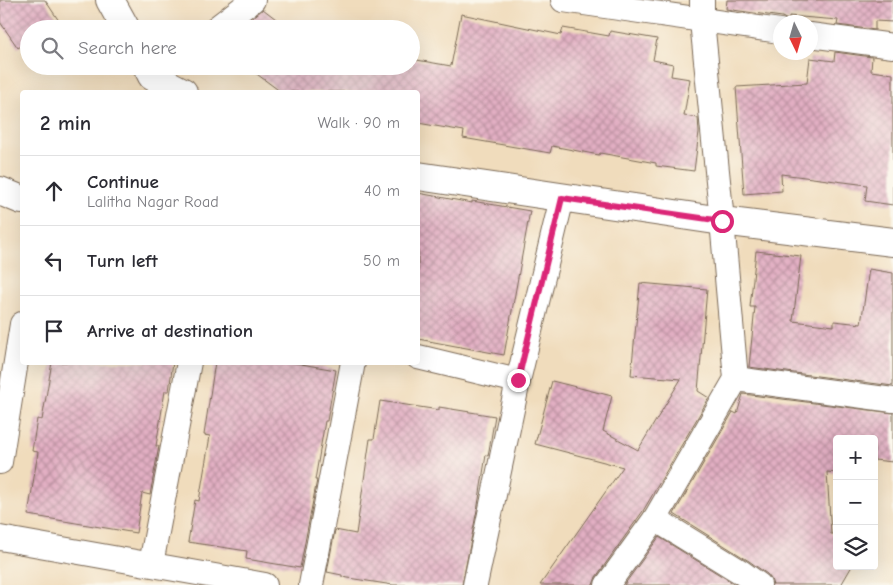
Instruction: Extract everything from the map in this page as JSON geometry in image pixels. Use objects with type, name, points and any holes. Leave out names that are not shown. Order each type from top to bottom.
[{"type":"street","points":[[110,0],[121,20]]},
{"type":"street","points":[[227,20],[253,0]]},
{"type":"street","points":[[563,0],[702,10],[773,29]]},
{"type":"street","points":[[607,585],[655,519],[736,379],[702,10]]},
{"type":"street","points":[[818,36],[893,46]]},
{"type":"street","points":[[150,75],[179,90]]},
{"type":"street","points":[[420,176],[722,221],[893,242]]},
{"type":"street","points":[[0,191],[20,199]]},
{"type":"street","points":[[475,585],[518,380],[562,198]]},
{"type":"street","points":[[0,462],[20,337]]},
{"type":"street","points":[[420,357],[518,380]]},
{"type":"street","points":[[150,564],[188,365]]},
{"type":"street","points":[[311,585],[352,365]]},
{"type":"street","points":[[736,379],[893,400]]},
{"type":"street","points":[[655,519],[759,585]]},
{"type":"street","points":[[0,538],[265,585]]},
{"type":"building","points":[[0,0],[45,0],[58,20],[20,20],[20,47],[18,48],[0,22]]},
{"type":"building","points":[[727,0],[893,0],[893,22],[875,21],[875,30],[837,25],[838,20],[818,18],[818,15],[773,16],[726,9]]},
{"type":"building","points":[[263,9],[277,20],[250,20]]},
{"type":"building","points":[[461,14],[561,35],[563,28],[609,36],[610,31],[657,39],[653,60],[673,64],[671,76],[690,79],[684,116],[698,118],[699,132],[694,171],[656,166],[656,163],[552,146],[550,153],[463,138],[464,131],[420,123],[420,90],[278,90],[258,75],[420,75],[420,61],[451,66]]},
{"type":"building","points":[[835,52],[872,57],[871,71],[893,74],[893,205],[865,201],[867,185],[781,174],[782,191],[744,194],[736,87],[807,83],[810,60],[834,61]]},
{"type":"building","points":[[420,193],[530,211],[504,355],[420,339]]},
{"type":"building","points":[[756,251],[801,256],[793,321],[834,326],[834,321],[861,324],[869,269],[893,273],[893,386],[749,367],[755,307],[750,307]]},
{"type":"building","points":[[640,283],[707,289],[698,391],[709,398],[643,511],[596,577],[593,585],[540,585],[623,467],[535,444],[552,381],[612,396],[603,431],[638,450],[681,379],[631,375]]},
{"type":"building","points":[[51,365],[173,365],[169,391],[165,391],[156,446],[159,446],[150,495],[142,493],[136,533],[28,515],[38,452],[32,451],[37,419],[42,420]]},
{"type":"building","points":[[215,365],[307,365],[336,370],[327,421],[325,421],[315,480],[317,480],[300,568],[246,559],[247,551],[188,542],[195,500],[199,501],[210,436],[204,435]]},
{"type":"building","points":[[743,394],[893,413],[893,462],[878,460],[878,435],[833,435],[833,473],[827,472],[831,534],[833,534],[833,570],[850,570],[841,585],[773,585],[767,574],[749,561],[674,514],[733,412],[737,414]]},
{"type":"building","points":[[380,401],[439,410],[439,407],[495,416],[462,585],[393,585],[342,577],[342,575],[327,572],[335,530],[356,534],[370,439],[374,439]]},
{"type":"building","points":[[659,537],[733,583],[736,585],[624,585]]},
{"type":"route","points":[[518,380],[562,198],[722,221]]}]
